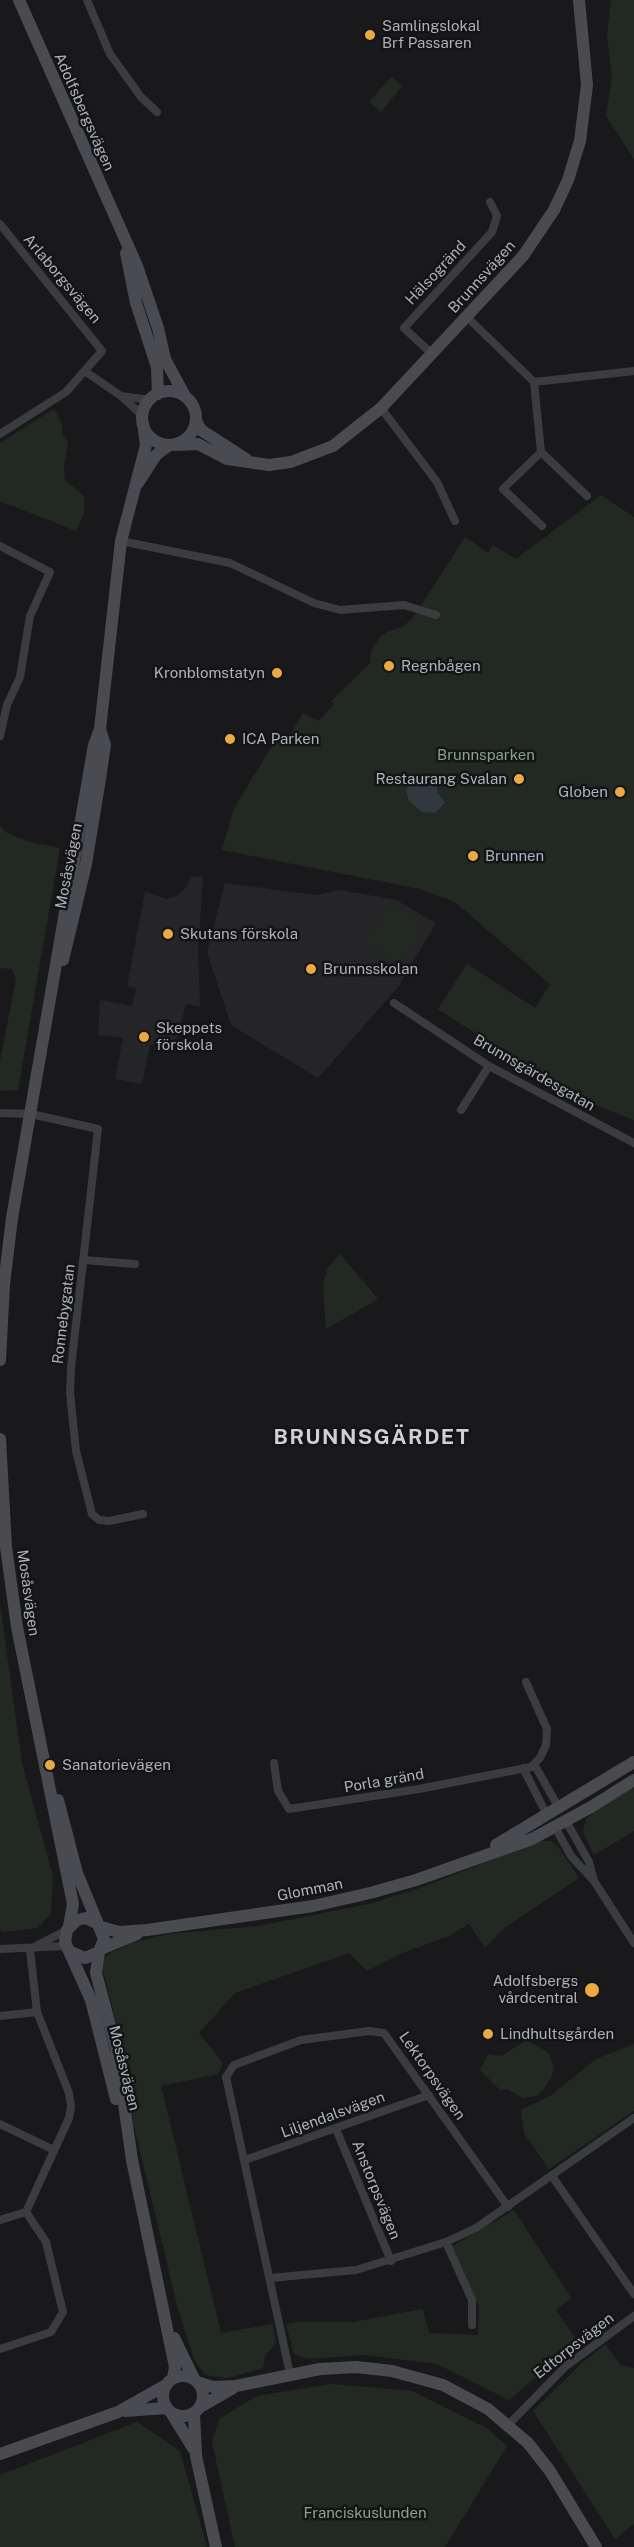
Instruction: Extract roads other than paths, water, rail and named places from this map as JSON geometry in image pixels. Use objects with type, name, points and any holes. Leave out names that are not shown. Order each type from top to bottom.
[{"type":"main road","name":"Adolfsbergsvägen","points":[[19,0],[141,276],[165,359],[185,396]]},
{"type":"main road","name":"Brunnsvägen","points":[[172,445],[198,444],[227,459],[268,465],[291,462],[323,450],[350,435],[381,408],[467,317],[537,237],[568,180],[580,141],[586,102],[585,55],[579,0]]},
{"type":"main road","name":"Adolfsbergsvägen","points":[[122,237],[136,303],[156,367],[154,397]]},
{"type":"main road","points":[[196,421],[192,433],[172,445],[153,440],[143,419],[154,397],[174,392],[185,396],[194,409],[196,421],[201,430],[249,462]]},
{"type":"main road","name":"Mosåsvägen","points":[[0,1360],[12,1218],[94,745],[100,729],[120,541],[146,445],[143,419]]},
{"type":"main road","name":"Mosåsvägen","points":[[135,486],[145,476],[156,455],[172,445]]},
{"type":"main road","name":"Mosåsvägen","points":[[0,1439],[6,1547],[17,1627],[65,1846],[73,1904],[68,1928]]},
{"type":"main road","name":"Glomman","points":[[474,1858],[634,1762]]},
{"type":"main road","name":"Glomman","points":[[100,1925],[119,1932],[172,1927],[314,1906],[416,1880],[532,1839],[634,1780]]},
{"type":"main road","points":[[553,1811],[566,1821]]},
{"type":"main road","points":[[553,1811],[555,1827]]},
{"type":"main road","name":"Mosåsvägen","points":[[65,1846],[100,1925]]},
{"type":"main road","points":[[86,1918],[100,1925],[105,1939],[100,1951],[85,1958],[69,1949],[68,1928],[77,1920],[86,1918]]},
{"type":"main road","name":"Glomman","points":[[100,1951],[147,1930]]},
{"type":"main road","name":"Mosåsvägen","points":[[69,1949],[91,2000],[132,2160],[175,2367],[169,2382]]},
{"type":"main road","name":"Mosåsvägen","points":[[100,1951],[96,1973],[116,2048],[132,2160]]},
{"type":"main road","name":"Mosåsvägen","points":[[165,2314],[196,2381]]},
{"type":"main road","points":[[0,2454],[118,2412],[169,2382],[187,2376],[213,2387],[236,2386],[290,2374],[339,2367],[392,2371],[427,2379],[452,2389],[488,2409],[508,2425],[550,2471],[596,2547]]},
{"type":"main road","points":[[196,2381],[202,2391],[197,2410],[196,2456],[216,2547]]},
{"type":"main road","points":[[169,2382],[162,2398],[196,2456]]},
{"type":"main road","points":[[118,2412],[169,2411],[184,2417],[236,2386]]},
{"type":"street","points":[[87,0],[110,54],[141,97],[157,112]]},
{"type":"street","name":"Hälsogränd","points":[[432,354],[404,328],[492,232],[497,216],[490,202]]},
{"type":"street","name":"Arlaborgsvägen","points":[[0,224],[102,351],[86,372]]},
{"type":"street","points":[[467,317],[534,382],[541,452],[587,496]]},
{"type":"street","points":[[534,382],[634,371]]},
{"type":"street","points":[[0,434],[50,405],[86,372],[121,396],[143,419]]},
{"type":"street","points":[[121,396],[154,397]]},
{"type":"street","points":[[381,408],[437,483],[455,521]]},
{"type":"street","points":[[541,452],[503,489],[542,526]]},
{"type":"street","points":[[120,541],[230,562],[314,603],[340,610],[404,605],[436,615]]},
{"type":"street","points":[[0,546],[50,572],[30,616],[20,677],[3,703],[0,736]]},
{"type":"street","name":"Brunnsgärdesgatan","points":[[394,1003],[489,1066],[634,1143]]},
{"type":"street","points":[[461,1110],[489,1066]]},
{"type":"street","points":[[0,1113],[31,1114]]},
{"type":"street","name":"Ronnebygatan","points":[[31,1114],[98,1129],[70,1393],[76,1451],[87,1504],[92,1514],[99,1520],[109,1521],[143,1514]]},
{"type":"street","points":[[84,1260],[135,1264]]},
{"type":"street","points":[[526,1682],[547,1729],[546,1744],[529,1766]]},
{"type":"street","name":"Porla gränd","points":[[274,1763],[278,1791],[289,1809],[419,1789],[529,1766]]},
{"type":"street","points":[[529,1766],[553,1811]]},
{"type":"street","points":[[529,1766],[553,1811]]},
{"type":"street","points":[[566,1821],[589,1862],[594,1881]]},
{"type":"street","points":[[555,1827],[576,1862],[594,1881],[634,1943]]},
{"type":"street","points":[[30,1950],[68,1928]]},
{"type":"street","points":[[0,1949],[69,1949]]},
{"type":"street","points":[[0,2220],[26,2212],[71,2107],[69,2093],[37,2012],[30,1950]]},
{"type":"street","points":[[0,2016],[37,2012]]},
{"type":"street","name":"Lektorpsvägen","points":[[290,2374],[226,2077],[234,2065],[301,2040],[380,2031],[394,2044],[508,2206]]},
{"type":"street","name":"Liljendalsvägen","points":[[245,2160],[429,2095]]},
{"type":"street","points":[[270,2278],[356,2270],[391,2261],[446,2242],[476,2228],[634,2118]]},
{"type":"street","points":[[0,2124],[54,2150]]},
{"type":"street","name":"Anstorpsvägen","points":[[336,2129],[391,2261]]},
{"type":"street","points":[[552,2176],[634,2294]]},
{"type":"street","points":[[0,2349],[51,2332],[63,2312],[46,2242],[26,2212]]},
{"type":"street","points":[[446,2242],[472,2300],[472,2325]]},
{"type":"street","name":"Edtorpsvägen","points":[[508,2425],[566,2366],[634,2316]]},
{"type":"place","name":"Samlingslokal Brf Passaren","points":[[370,35]]},
{"type":"place","name":"Regnbågen","points":[[389,666]]},
{"type":"place","name":"Kronblomstatyn","points":[[277,673]]},
{"type":"place","name":"ICA Parken","points":[[230,739]]},
{"type":"place","name":"Restaurang Svalan","points":[[519,779]]},
{"type":"place","name":"Globen","points":[[620,792]]},
{"type":"place","name":"Brunnen","points":[[473,856]]},
{"type":"place","name":"Skutans förskola","points":[[168,934]]},
{"type":"place","name":"Brunnsskolan","points":[[311,969]]},
{"type":"place","name":"Skeppets förskola","points":[[144,1037]]},
{"type":"place","name":"Sanatorievägen","points":[[50,1765]]},
{"type":"place","name":"Adolfsbergs vårdcentral","points":[[592,1990]]},
{"type":"place","name":"Lindhultsgården","points":[[488,2034]]},
{"type":"district","name":"BRUNNSGÄRDET","points":[[372,1438]]},
{"type":"park label","name":"Brunnsparken","points":[[486,755]]},
{"type":"park label","name":"Franciskuslunden","points":[[365,2513]]}]
